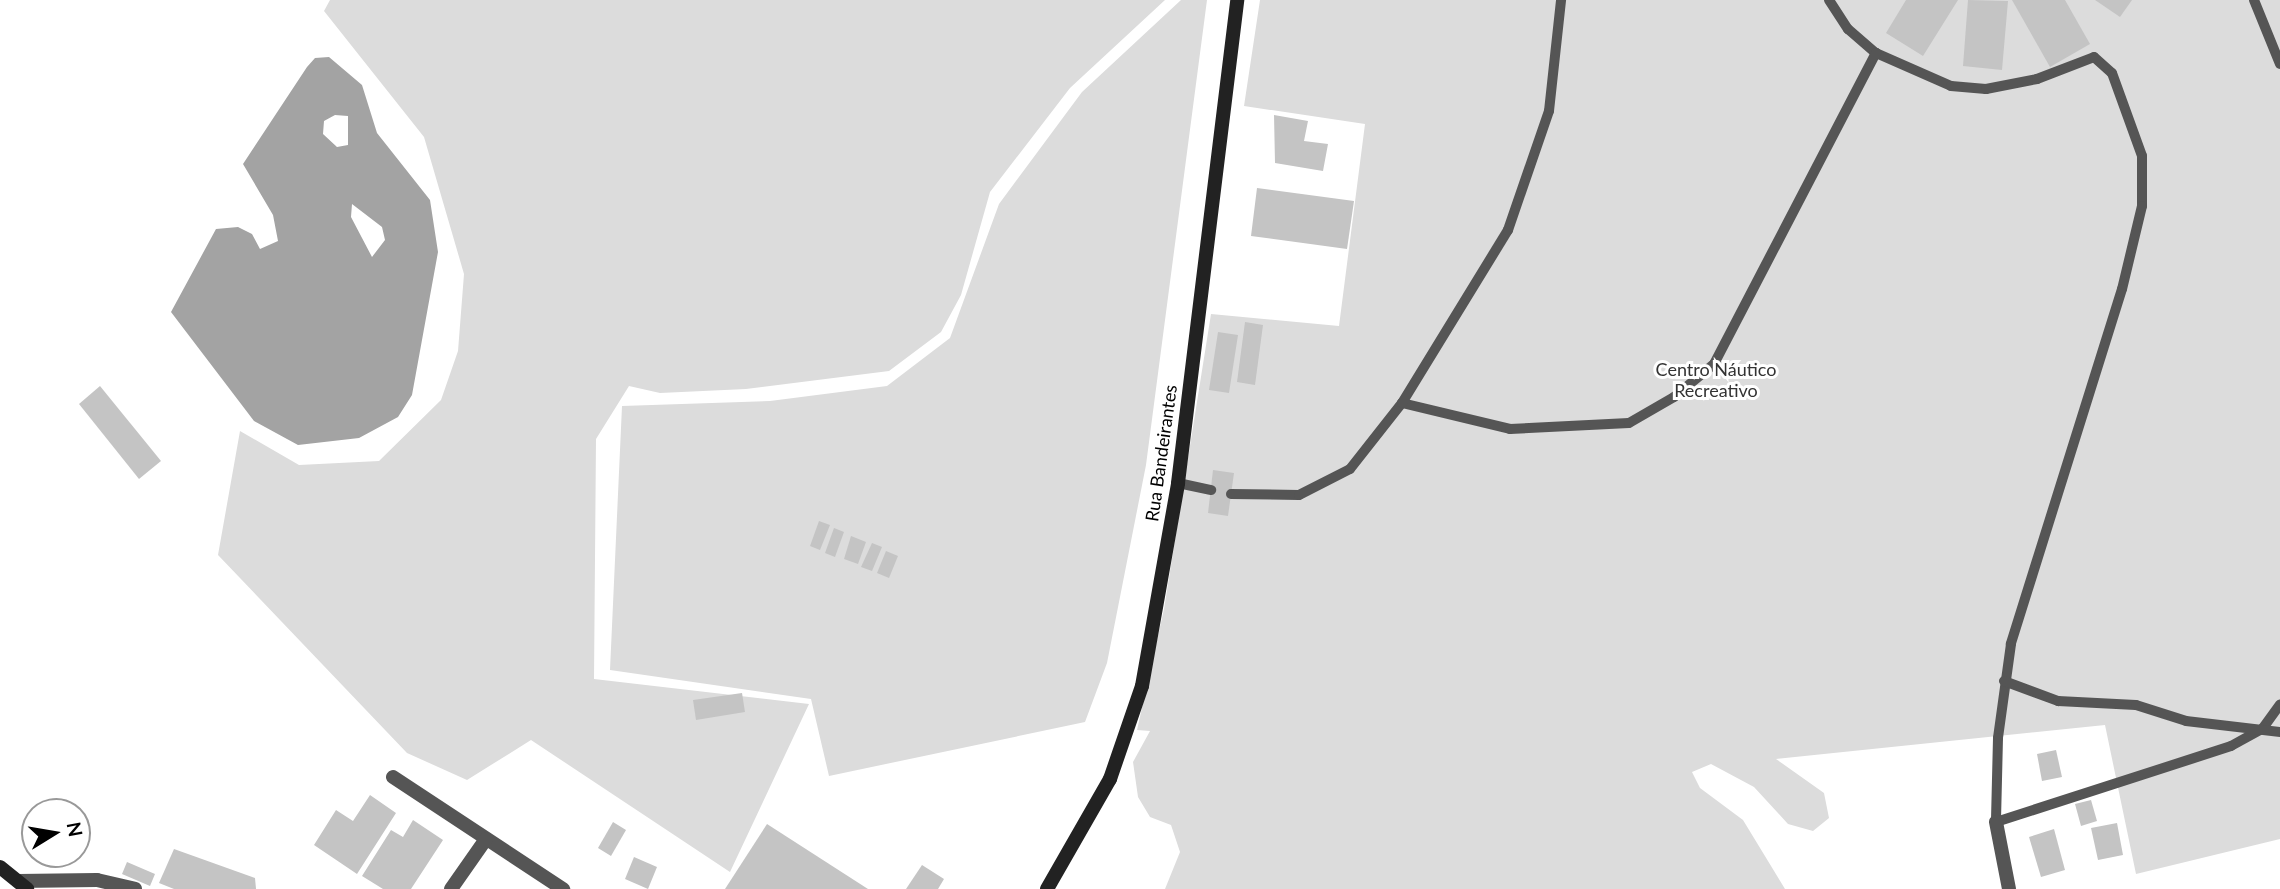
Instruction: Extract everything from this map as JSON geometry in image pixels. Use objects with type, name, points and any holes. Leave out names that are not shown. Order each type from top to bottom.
[{"type":"street","name":"Rua Bandeirantes","points":[[1047,889],[1110,779],[1143,686],[1178,483],[1237,0]]},
{"type":"street","points":[[393,777],[563,889]]},
{"type":"street","points":[[1996,822],[2009,889]]},
{"type":"street","points":[[451,889],[486,839]]},
{"type":"street","points":[[0,867],[22,885],[96,880],[135,889]]},
{"type":"lane","points":[[1231,494],[1299,495],[1350,469],[1402,403],[1508,230],[1549,111],[1562,0]]},
{"type":"lane","points":[[1829,0],[1848,29],[1876,53],[1951,86],[1986,89],[2073,69],[2094,57],[2112,73],[2142,156],[2142,206],[2122,289],[2004,681],[1996,822],[2218,751],[2263,728],[2280,705]]},
{"type":"lane","points":[[2254,0],[2280,64]]},
{"type":"lane","points":[[1402,403],[1510,429],[1629,423],[1674,397],[1714,363],[1876,53]]},
{"type":"lane","points":[[1178,483],[1211,490]]},
{"type":"lane","points":[[2004,681],[2058,701],[2136,705],[2186,721],[2280,732]]},
{"type":"green space","points":[[330,0],[1165,0],[1070,88],[990,192],[961,295],[941,332],[889,371],[746,389],[660,393],[629,386],[596,439],[594,679],[809,704],[730,872],[531,740],[467,780],[407,753],[218,555],[240,431],[299,465],[379,461],[441,400],[458,351],[464,274],[424,137],[324,11]]},
{"type":"green space","points":[[1181,0],[1207,0],[1146,465],[1107,663],[1085,722],[829,776],[811,699],[610,670],[622,406],[770,401],[887,386],[950,338],[999,204],[1082,92]]},
{"type":"green space","name":"Centro Náutico Recreativo","points":[[1260,0],[2280,0],[2280,839],[2136,874],[2105,725],[1776,759],[1824,793],[1829,818],[1813,831],[1788,824],[1754,787],[1711,764],[1692,772],[1700,788],[1743,820],[1785,889],[1165,889],[1180,852],[1171,825],[1150,817],[1138,797],[1133,762],[1150,731],[1137,730],[1164,609],[1211,314],[1339,326],[1365,124],[1244,106]]},
{"type":"shaded area","points":[[329,57],[362,85],[377,133],[430,200],[438,252],[412,395],[398,417],[359,438],[298,445],[254,421],[171,312],[216,229],[238,227],[252,234],[260,249],[278,241],[273,215],[243,164],[315,58]],"holes":[[[335,115],[348,116],[348,145],[337,147],[323,134],[324,121]],[[352,204],[382,227],[385,240],[372,257],[351,217]]]},
{"type":"building","points":[[1906,0],[1958,0],[1923,56],[1886,33]]},
{"type":"building","points":[[1968,0],[2008,1],[2002,70],[1963,66]]},
{"type":"building","points":[[2012,0],[2065,0],[2090,44],[2050,67]]},
{"type":"building","points":[[2095,0],[2132,0],[2120,17]]},
{"type":"building","points":[[1274,115],[1308,121],[1304,141],[1328,144],[1323,171],[1275,163]]},
{"type":"building","points":[[1257,188],[1354,201],[1347,249],[1251,236]]},
{"type":"building","points":[[1245,322],[1263,325],[1255,385],[1237,382]]},
{"type":"building","points":[[1218,332],[1238,335],[1229,393],[1209,390]]},
{"type":"building","points":[[100,386],[161,461],[139,479],[79,404]]},
{"type":"building","points":[[1213,470],[1234,473],[1228,516],[1208,513]]},
{"type":"building","points":[[819,521],[830,525],[820,550],[810,546]]},
{"type":"building","points":[[834,528],[844,532],[835,557],[825,553]]},
{"type":"building","points":[[851,536],[866,542],[858,564],[844,559]]},
{"type":"building","points":[[872,543],[882,547],[872,571],[861,567]]},
{"type":"building","points":[[886,551],[898,556],[889,578],[877,573]]},
{"type":"building","points":[[742,693],[745,712],[696,720],[693,700]]},
{"type":"building","points":[[2056,750],[2062,777],[2042,781],[2037,754]]},
{"type":"building","points":[[370,795],[396,813],[357,874],[314,845],[336,810],[353,821]]},
{"type":"building","points":[[2091,800],[2097,821],[2081,826],[2075,804]]},
{"type":"building","points":[[413,820],[443,840],[411,889],[383,889],[362,876],[391,830],[403,837]]},
{"type":"building","points":[[613,822],[626,830],[611,856],[598,848]]},
{"type":"building","points":[[2117,823],[2123,855],[2098,860],[2091,828]]},
{"type":"building","points":[[767,824],[868,889],[725,889]]},
{"type":"building","points":[[2054,829],[2065,870],[2041,877],[2029,837]]},
{"type":"building","points":[[174,849],[255,878],[256,889],[174,889],[159,883]]},
{"type":"building","points":[[634,857],[657,867],[648,889],[625,879]]},
{"type":"building","points":[[127,862],[155,874],[150,886],[122,874]]},
{"type":"building","points":[[922,865],[944,879],[938,889],[906,889]]}]
